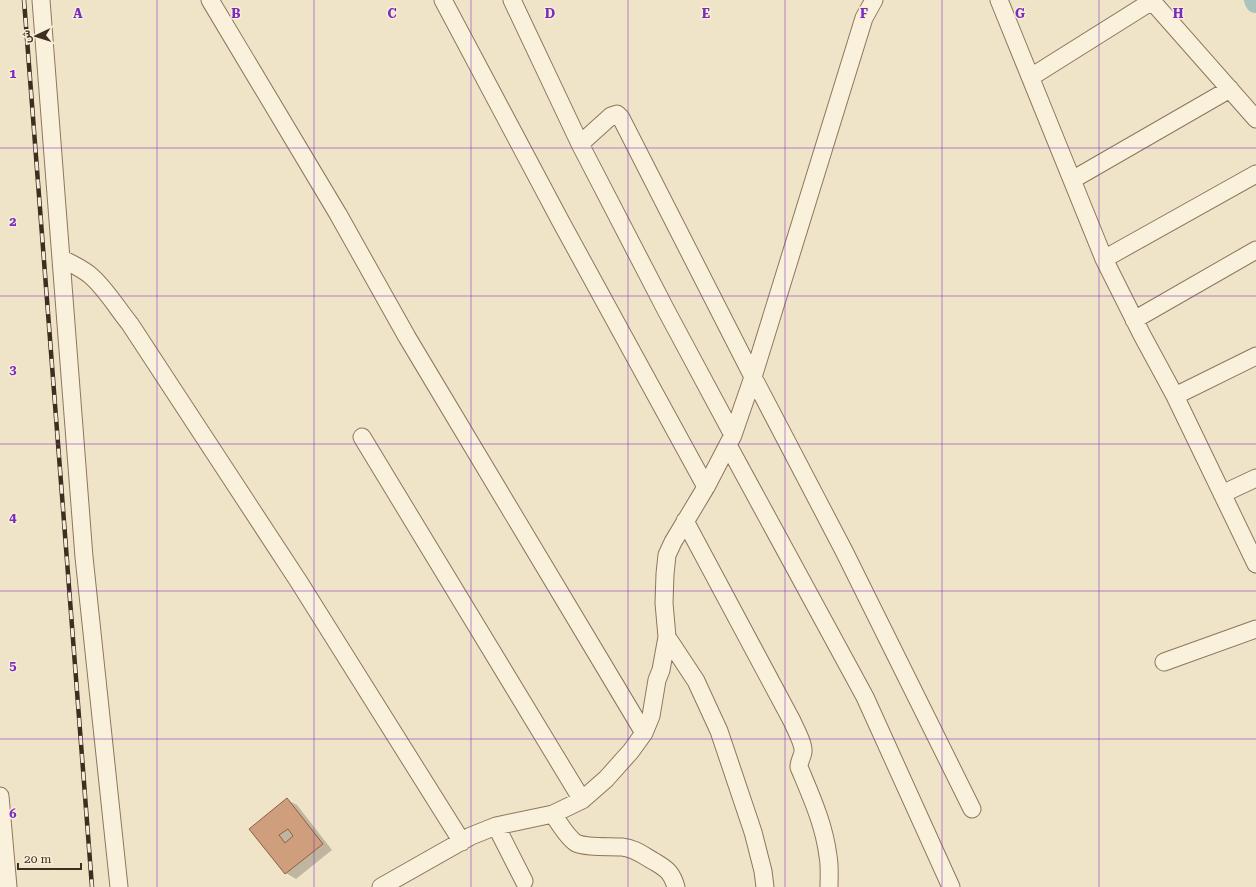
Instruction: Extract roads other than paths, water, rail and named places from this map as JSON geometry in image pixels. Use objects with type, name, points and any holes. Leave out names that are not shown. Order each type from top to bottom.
[{"type":"street","points":[[41,0],[84,557],[118,887]]},
{"type":"street","points":[[210,0],[334,208],[411,344],[644,733]]},
{"type":"street","points":[[443,0],[561,222],[706,487]]},
{"type":"street","points":[[512,0],[580,144],[731,440],[865,697],[951,887]]},
{"type":"street","points":[[381,887],[471,836],[496,826],[553,814],[582,800],[606,779],[631,751],[644,733],[650,716],[667,637],[664,603],[665,574],[668,555],[673,542],[706,487],[731,440],[753,377],[864,18],[874,0]]},
{"type":"street","points":[[999,0],[1104,259],[1134,320],[1175,396],[1256,564]]},
{"type":"street","points":[[1031,77],[1151,1],[1256,119]]},
{"type":"street","points":[[1072,180],[1230,89]]},
{"type":"street","points":[[580,144],[611,116],[617,114],[621,118],[753,377],[844,551],[972,808]]},
{"type":"street","points":[[1104,259],[1256,174]]},
{"type":"street","points":[[1134,320],[1256,250]]},
{"type":"street","points":[[61,258],[82,269],[91,276],[130,324],[298,582],[462,842]]},
{"type":"street","points":[[1175,396],[1256,356]]},
{"type":"street","points":[[362,437],[582,800]]},
{"type":"street","points":[[1222,494],[1256,478]]},
{"type":"street","points":[[685,521],[792,721],[802,744],[803,754],[799,762],[799,767],[818,812],[825,835],[829,857],[829,887]]},
{"type":"street","points":[[1164,662],[1256,629]]},
{"type":"street","points":[[667,637],[696,681],[719,731],[753,832],[763,871],[765,887]]},
{"type":"street","points":[[0,796],[8,887]]},
{"type":"street","points":[[553,814],[576,843],[584,845],[623,847],[637,850],[670,873],[676,887]]},
{"type":"street","points":[[496,826],[521,885]]},
{"type":"railway","points":[[24,0],[92,887]]}]
